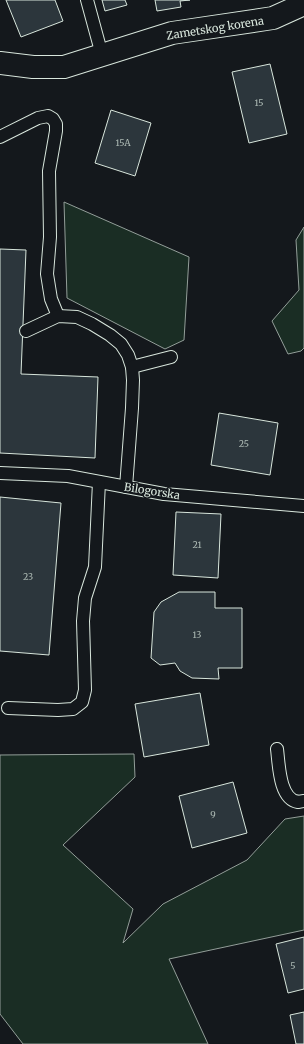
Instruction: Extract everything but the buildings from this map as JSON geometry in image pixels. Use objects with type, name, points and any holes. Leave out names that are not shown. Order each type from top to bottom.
[{"type":"street","name":"Zametskog korena","points":[[0,62],[33,67],[64,67],[172,33],[273,18],[304,4]]},
{"type":"lane","points":[[87,0],[102,55]]},
{"type":"lane","points":[[0,137],[38,118],[48,116],[53,119],[56,124],[49,172],[50,237],[47,274],[51,299],[58,316]]},
{"type":"lane","points":[[26,331],[58,316],[77,318],[92,324],[121,344],[128,355],[134,380],[126,487]]},
{"type":"lane","points":[[132,367],[171,357]]},
{"type":"lane","name":"Bilogorska","points":[[0,472],[68,476],[164,494],[304,506]]},
{"type":"lane","points":[[8,708],[66,710],[73,709],[82,702],[85,690],[83,621],[85,598],[95,567],[99,482]]},
{"type":"lane","points":[[277,749],[282,784],[288,796],[298,802],[304,801]]},
{"type":"green space","points":[[64,202],[189,257],[184,340],[165,349],[67,298]]},
{"type":"green space","points":[[304,227],[304,348],[301,351],[288,354],[272,321],[299,290],[296,240]]},
{"type":"green space","points":[[134,754],[135,777],[63,845],[133,909],[123,943],[163,904],[247,860],[285,819],[304,816],[304,930],[169,959],[208,1044],[23,1044],[0,1014],[0,755]]}]
